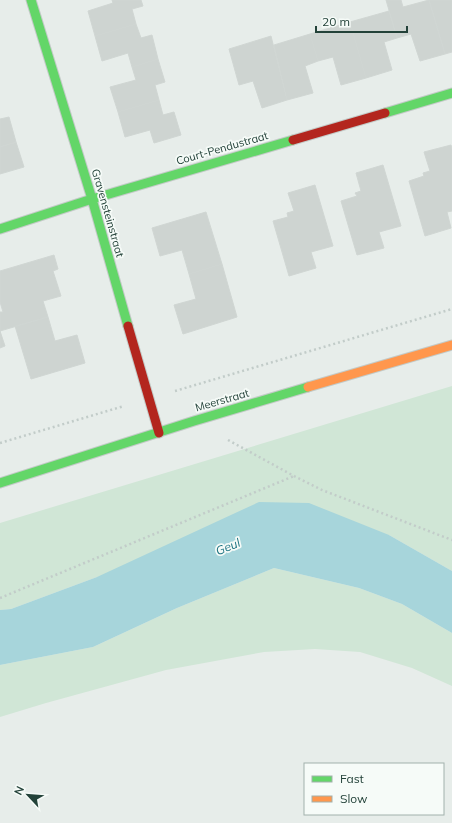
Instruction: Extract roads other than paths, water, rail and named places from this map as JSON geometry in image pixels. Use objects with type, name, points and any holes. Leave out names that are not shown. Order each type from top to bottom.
[{"type":"street","name":"Gravensteinstraat","points":[[31,0],[92,199],[159,433]]},
{"type":"street","name":"Court-Pendustraat","points":[[0,229],[92,199],[452,93]]},
{"type":"street","name":"Meerstraat","points":[[0,483],[202,418],[452,345]]},
{"type":"water","name":"Geul","points":[[259,502],[309,503],[389,535],[452,571],[452,633],[402,604],[359,588],[274,568],[177,608],[93,647],[0,665],[0,610],[11,609],[97,577]]}]
